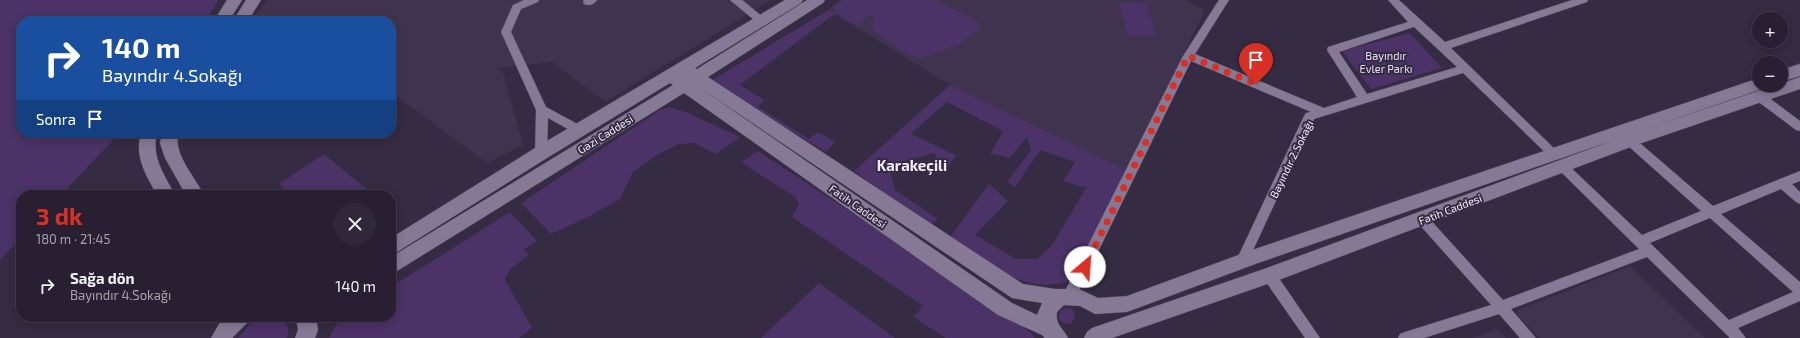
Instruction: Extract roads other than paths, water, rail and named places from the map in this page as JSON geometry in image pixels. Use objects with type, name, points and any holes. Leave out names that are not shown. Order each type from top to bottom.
[{"type":"main road","points":[[224,16],[235,0]]},
{"type":"main road","points":[[243,16],[254,0]]},
{"type":"main road","name":"Gazi Caddesi","points":[[396,263],[684,76],[762,21],[796,0]]},
{"type":"main road","name":"Gazi Caddesi","points":[[396,244],[579,130],[684,76],[818,0]]},
{"type":"main road","points":[[1788,74],[1800,70]]},
{"type":"main road","name":"Fatih Caddesi","points":[[684,76],[1019,292],[1065,296],[1088,300],[1098,309],[1102,322],[1096,336]]},
{"type":"main road","name":"Fatih Caddesi","points":[[684,76],[1005,309],[1053,334]]},
{"type":"main road","name":"Fatih Caddesi","points":[[1788,85],[1800,83]]},
{"type":"main road","name":"Fatih Caddesi","points":[[1094,306],[1127,304],[1242,261],[1558,160],[1753,92]]},
{"type":"main road","name":"Fatih Caddesi","points":[[1096,336],[1422,219],[1558,160],[1630,141],[1754,92]]},
{"type":"main road","points":[[147,138],[146,151],[150,166],[163,190]]},
{"type":"main road","points":[[169,138],[168,143],[173,158],[192,190]]},
{"type":"main road","name":"Fatih Caddesi","points":[[1053,334],[1045,317],[1049,305],[1065,296]]},
{"type":"main road","points":[[224,328],[233,322]]},
{"type":"street","points":[[534,0],[517,7],[506,32],[542,110],[541,153]]},
{"type":"street","points":[[736,0],[762,21]]},
{"type":"street","points":[[1065,296],[1188,56],[1224,0]]},
{"type":"street","points":[[1392,0],[1465,68],[1739,338]]},
{"type":"street","points":[[1443,47],[1583,0]]},
{"type":"street","points":[[1364,99],[1332,50],[1416,23]]},
{"type":"street","points":[[1188,56],[1323,112]]},
{"type":"street","name":"Bayındır 2.Sokağı","points":[[1242,261],[1310,116],[1465,68]]},
{"type":"street","points":[[1761,92],[1800,127]]},
{"type":"street","points":[[542,110],[579,130]]},
{"type":"street","points":[[1630,141],[1800,290]]},
{"type":"street","points":[[1405,338],[1501,307],[1645,245],[1711,212],[1800,176]]},
{"type":"street","points":[[1782,183],[1800,198]]},
{"type":"street","points":[[1422,219],[1529,338]]},
{"type":"street","points":[[1269,275],[1313,338]]},
{"type":"street","points":[[1727,327],[1800,295]]},
{"type":"district","name":"Karakeçili","points":[[912,165]]},
{"type":"park label","name":"Bayındır Evler Parkı","points":[[1386,61]]}]
